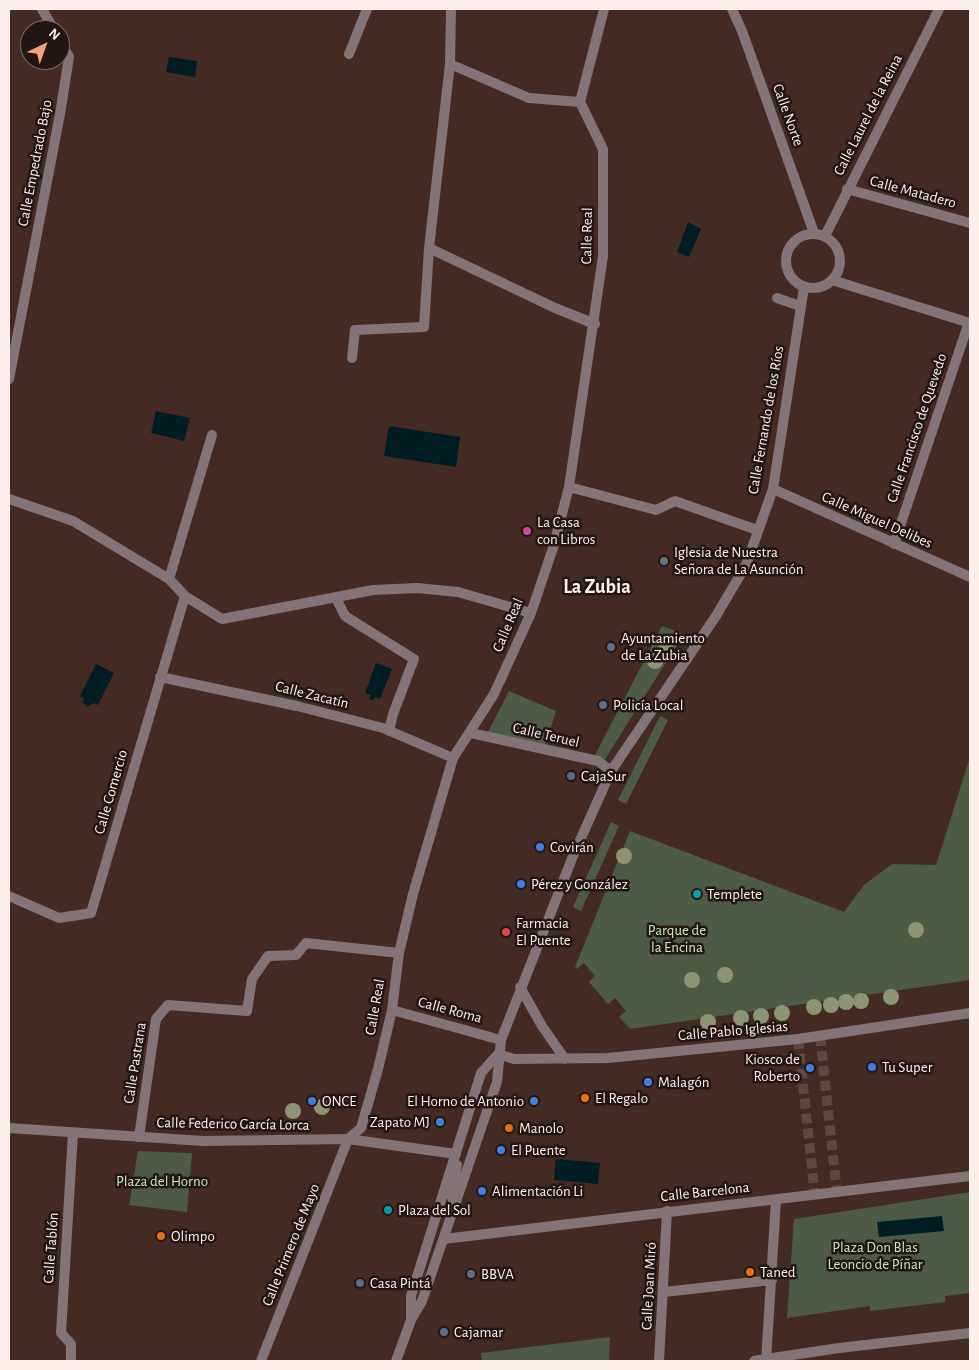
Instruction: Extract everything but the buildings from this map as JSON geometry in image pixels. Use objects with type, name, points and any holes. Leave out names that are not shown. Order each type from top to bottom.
[{"type":"street","points":[[42,9],[48,20]]},
{"type":"street","points":[[349,54],[367,9]]},
{"type":"street","points":[[352,358],[356,330],[424,327],[429,248],[450,64],[451,9]]},
{"type":"street","points":[[450,64],[529,98],[580,102],[604,9]]},
{"type":"street","name":"Calle Norte","points":[[732,9],[814,233]]},
{"type":"street","name":"Calle Laurel de la Reina","points":[[825,236],[939,9]]},
{"type":"street","name":"Calle Empedrado Bajo","points":[[9,379],[11,360],[67,70]]},
{"type":"street","name":"Calle Real","points":[[348,1139],[361,1128],[378,1069],[392,1010],[399,953],[413,894],[453,758],[471,733],[494,694],[531,613],[553,548],[569,487],[595,324],[603,256],[603,148],[580,102]]},
{"type":"street","name":"Calle Matadero","points":[[847,189],[970,223]]},
{"type":"street","points":[[814,233],[825,236],[838,248],[840,265],[832,280],[824,286],[804,287],[791,278],[785,263],[788,248],[799,237],[814,233]]},
{"type":"street","points":[[429,248],[518,288],[555,308],[595,324]]},
{"type":"street","points":[[832,280],[970,323]]},
{"type":"street","name":"Calle Fernando de los Ríos","points":[[411,1320],[422,1301],[497,1082],[498,1054],[501,1040],[559,888],[611,771],[746,565],[756,530],[772,489],[804,287]]},
{"type":"street","points":[[777,298],[800,306]]},
{"type":"street","name":"Calle Francisco de Quevedo","points":[[894,544],[970,323]]},
{"type":"street","points":[[169,578],[212,435]]},
{"type":"street","points":[[569,487],[656,510],[675,501],[756,530]]},
{"type":"street","name":"Calle Miguel Delibes","points":[[772,489],[970,577]]},
{"type":"street","points":[[9,499],[73,521],[169,578],[185,596],[222,619],[373,590],[417,588],[458,592],[531,613]]},
{"type":"street","name":"Calle Comercio","points":[[9,896],[59,918],[91,913],[185,596]]},
{"type":"street","points":[[336,598],[345,616],[414,659],[393,714],[389,732]]},
{"type":"street","name":"Calle Zacatín","points":[[160,677],[298,706],[389,732],[453,758]]},
{"type":"street","name":"Calle Teruel","points":[[471,733],[598,761],[611,771]]},
{"type":"street","name":"Calle Pastrana","points":[[138,1137],[156,1018],[168,1005],[247,1011],[252,979],[268,956],[296,955],[306,943],[399,953]]},
{"type":"street","points":[[520,987],[542,1026],[565,1059]]},
{"type":"street","name":"Calle Roma","points":[[392,1010],[501,1040]]},
{"type":"street","name":"Calle Pablo Iglesias","points":[[498,1054],[514,1060],[608,1058],[798,1040],[970,1013]]},
{"type":"street","name":"Calle Fernando de los Ríos","points":[[411,1320],[411,1296],[481,1073],[498,1054]]},
{"type":"street","name":"Calle Federico García Lorca","points":[[9,1128],[203,1141],[348,1139],[456,1154]]},
{"type":"street","name":"Calle Tablón","points":[[71,1361],[72,1344],[61,1332],[73,1133]]},
{"type":"street","name":"Calle Primero de Mayo","points":[[261,1361],[348,1139]]},
{"type":"street","points":[[455,1208],[451,1194],[458,1170],[456,1154]]},
{"type":"street","name":"Calle Barcelona","points":[[444,1239],[970,1176]]},
{"type":"street","points":[[766,1360],[776,1200]]},
{"type":"street","name":"Calle Joan Miró","points":[[659,1361],[667,1211]]},
{"type":"street","points":[[664,1292],[772,1280]]},
{"type":"street","points":[[396,1361],[411,1320]]},
{"type":"street","points":[[754,1361],[839,1348],[970,1333]]},
{"type":"green space","points":[[662,626],[684,634],[602,764],[592,761]]},
{"type":"green space","points":[[509,691],[556,711],[544,750],[487,734]]},
{"type":"green space","points":[[660,716],[668,720],[626,804],[618,800]]},
{"type":"green space","name":"Parque de la Encina","points":[[970,757],[970,980],[630,1029],[619,1017],[626,1011],[615,998],[608,1004],[589,982],[595,976],[584,963],[577,969],[575,967],[630,831],[844,912],[864,885],[892,864],[936,865]]},
{"type":"green space","points":[[611,822],[619,826],[581,911],[573,907]]},
{"type":"green space","name":"Plaza del Horno","points":[[138,1151],[192,1153],[187,1212],[129,1205]]},
{"type":"green space","name":"Plaza Don Blas Leoncio de Píñar","points":[[970,1192],[970,1293],[945,1296],[945,1302],[870,1311],[870,1306],[787,1318],[794,1219]]},
{"type":"green space","points":[[610,1337],[609,1361],[482,1361],[481,1353]]},
{"type":"water","points":[[169,57],[197,61],[195,77],[166,72]]},
{"type":"water","points":[[688,222],[701,229],[689,257],[677,252]]},
{"type":"water","points":[[156,411],[190,418],[184,441],[151,433]]},
{"type":"water","points":[[389,426],[460,437],[456,467],[384,456]]},
{"type":"water","points":[[376,663],[392,669],[380,699],[375,697],[373,700],[369,699],[371,695],[365,693]]},
{"type":"water","points":[[96,664],[114,673],[98,705],[94,703],[87,707],[83,702],[84,698],[80,696]]},
{"type":"water","points":[[556,1159],[600,1163],[598,1184],[554,1180]]},
{"type":"water","points":[[942,1216],[944,1231],[879,1237],[877,1222]]},
{"type":"tunnel","points":[[820,1036],[837,1193]]},
{"type":"tunnel","points":[[798,1039],[815,1196]]},
{"type":"place","name":"La Casa con Libros","points":[[527,531]]},
{"type":"place","name":"Iglesia de Nuestra Señora de La Asunción","points":[[664,561]]},
{"type":"place","name":"Ayuntamiento de La Zubia","points":[[611,647]]},
{"type":"place","name":"Policía Local","points":[[603,705]]},
{"type":"place","name":"CajaSur","points":[[571,776]]},
{"type":"place","name":"Covirán","points":[[540,847]]},
{"type":"place","name":"Pérez y González","points":[[521,884]]},
{"type":"place","name":"Templete","points":[[697,894]]},
{"type":"place","name":"Farmacia El Puente","points":[[506,932]]},
{"type":"place","name":"Tu Super","points":[[872,1067]]},
{"type":"place","name":"Kiosco de Roberto","points":[[810,1068]]},
{"type":"place","name":"Malagón","points":[[648,1082]]},
{"type":"place","name":"El Regalo","points":[[585,1098]]},
{"type":"place","name":"ONCE","points":[[312,1101]]},
{"type":"place","name":"El Horno de Antonio","points":[[534,1101]]},
{"type":"place","name":"Zapato MJ","points":[[440,1122]]},
{"type":"place","name":"Manolo","points":[[509,1128]]},
{"type":"place","name":"El Puente","points":[[501,1150]]},
{"type":"place","name":"Alimentación Li","points":[[482,1191]]},
{"type":"place","name":"Plaza del Sol","points":[[388,1210]]},
{"type":"place","name":"Olimpo","points":[[161,1236]]},
{"type":"place","name":"Taned","points":[[750,1272]]},
{"type":"place","name":"BBVA","points":[[471,1274]]},
{"type":"place","name":"Casa Pintá","points":[[360,1283]]},
{"type":"place","name":"Cajamar","points":[[444,1332]]},
{"type":"district","name":"La Zubia","points":[[597,587]]}]
